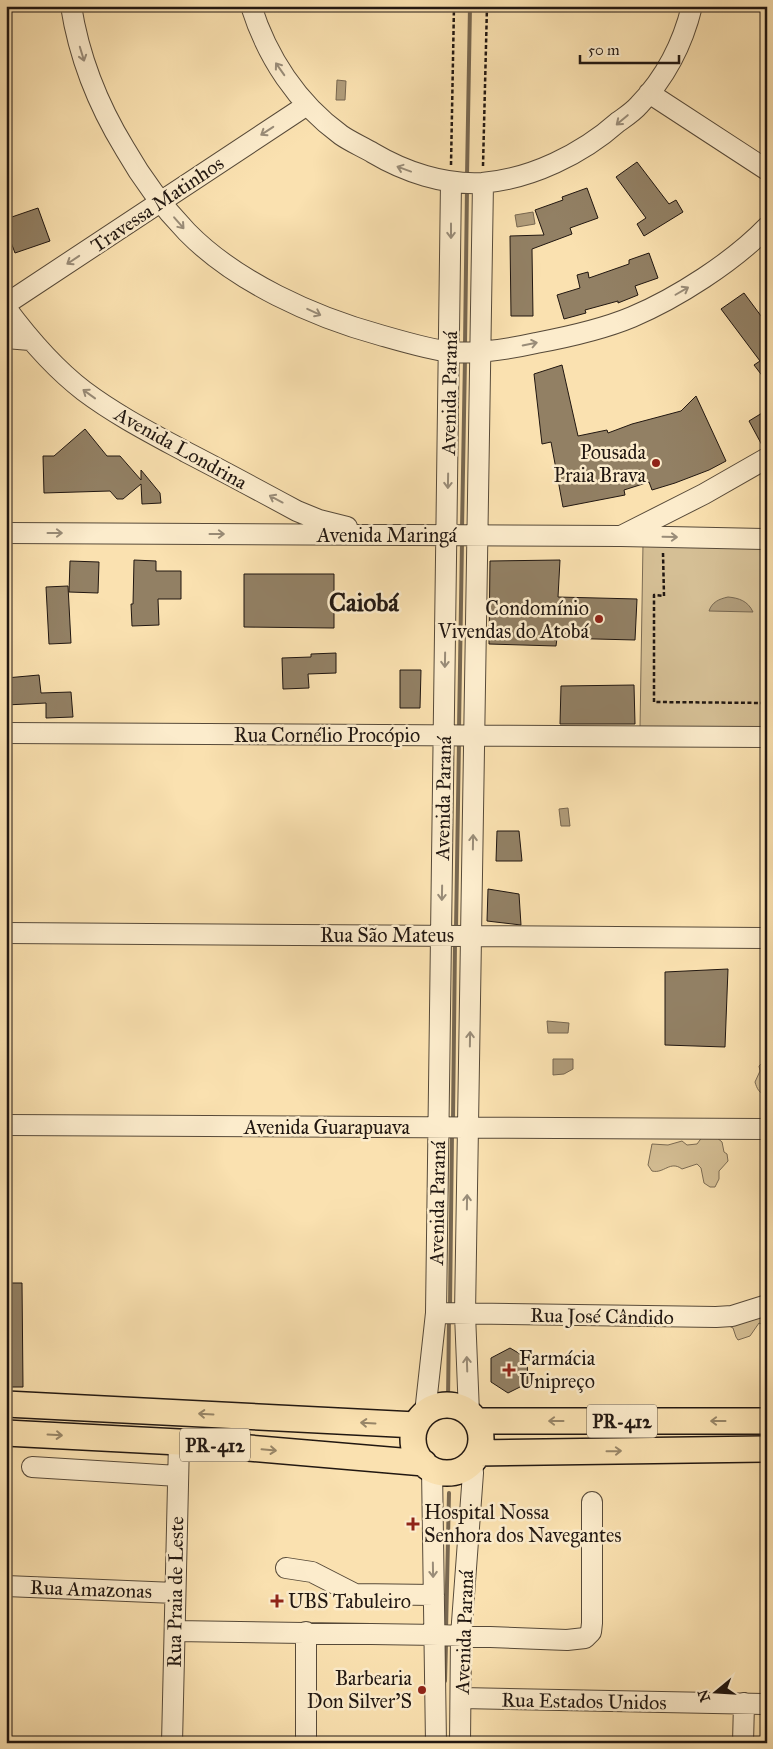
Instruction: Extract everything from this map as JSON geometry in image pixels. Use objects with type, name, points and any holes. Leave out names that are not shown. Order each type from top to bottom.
[{"type":"main road","name":"PR-412","points":[[6,1404],[421,1419],[432,1409],[447,1405],[455,1406],[473,1417],[767,1421]]},
{"type":"main road","points":[[473,1417],[480,1431],[481,1442],[475,1457]]},
{"type":"main road","points":[[421,1419],[414,1435],[414,1445],[418,1455],[428,1466]]},
{"type":"main road","name":"PR-412","points":[[6,1433],[178,1442],[428,1466],[442,1472],[464,1469],[475,1457],[767,1449]]},
{"type":"street","points":[[71,6],[81,53],[101,105],[115,134],[137,170],[160,202],[188,233],[247,279],[328,319],[378,334],[451,352],[523,346],[557,339],[588,332],[632,317],[684,290],[715,270],[767,227]]},
{"type":"street","points":[[251,6],[265,44],[276,63],[317,116],[342,136],[390,164],[418,174],[452,182],[482,183],[512,178],[542,168],[604,135],[638,106],[664,73],[677,50],[692,6]]},
{"type":"street","points":[[649,94],[767,170]]},
{"type":"street","name":"Travessa Matinhos","points":[[6,304],[308,105]]},
{"type":"street","name":"Avenida Paraná","points":[[421,1419],[436,1313],[441,1127],[456,936],[460,735],[446,535],[451,352],[452,182]]},
{"type":"street","name":"Avenida Paraná","points":[[473,1417],[465,1314],[466,1128],[456,936],[460,735],[478,535],[482,183]]},
{"type":"street","name":"Avenida Londrina","points":[[6,308],[30,340],[59,370],[111,410],[298,511],[319,520],[345,527],[389,534]]},
{"type":"street","points":[[6,338],[30,340]]},
{"type":"street","points":[[621,536],[704,494],[767,458]]},
{"type":"street","points":[[287,534],[295,530],[298,525],[298,511]]},
{"type":"street","name":"Avenida Maringá","points":[[6,533],[389,534],[767,539]]},
{"type":"street","name":"Rua Cornélio Procópio","points":[[6,733],[767,737]]},
{"type":"street","name":"Rua São Mateus","points":[[6,934],[767,938]]},
{"type":"street","name":"Avenida Guarapuava","points":[[6,1126],[767,1129]]},
{"type":"street","name":"Rua José Cândido","points":[[436,1313],[716,1317],[732,1316],[767,1305]]},
{"type":"street","name":"Rua Praia de Leste","points":[[172,1743],[178,1442]]},
{"type":"street","name":"Avenida Paraná","points":[[436,1743],[447,1636],[475,1457]]},
{"type":"street","name":"Avenida Paraná","points":[[428,1466],[434,1594],[447,1636],[461,1698],[460,1743]]},
{"type":"street","points":[[32,1467],[178,1476]]},
{"type":"street","points":[[175,1631],[306,1632],[567,1640],[585,1638],[591,1632],[592,1624],[592,1502]]},
{"type":"street","points":[[286,1568],[312,1572],[355,1594],[434,1594]]},
{"type":"street","name":"Rua Amazonas","points":[[6,1586],[176,1592]]},
{"type":"street","points":[[306,1632],[306,1743]]},
{"type":"street","name":"Rua Estados Unidos","points":[[461,1698],[767,1704]]},
{"type":"street","points":[[744,1703],[744,1743]]},
{"type":"path","points":[[452,182],[454,6]]},
{"type":"path","points":[[482,183],[487,6]]},
{"type":"path","points":[[663,537],[664,596],[654,595],[654,702],[767,703]]},
{"type":"shaded area","points":[[337,80],[346,81],[345,100],[336,100]]},
{"type":"shaded area","points":[[533,212],[535,224],[517,227],[515,215]]},
{"type":"shaded area","points":[[643,543],[767,543],[767,728],[640,728]]},
{"type":"shaded area","points":[[728,597],[743,601],[749,605],[753,612],[709,611],[716,601]]},
{"type":"shaded area","points":[[568,808],[570,826],[561,826],[559,809]]},
{"type":"shaded area","points":[[547,1021],[569,1023],[568,1033],[548,1033]]},
{"type":"shaded area","points":[[553,1059],[573,1059],[573,1069],[564,1074],[553,1075]]},
{"type":"shaded area","points":[[764,1061],[767,1062],[767,1096],[762,1094],[755,1082],[760,1071],[759,1066]]},
{"type":"shaded area","points":[[703,1136],[715,1136],[722,1142],[724,1152],[727,1154],[728,1161],[719,1171],[719,1179],[715,1187],[710,1187],[704,1183],[701,1168],[697,1164],[682,1169],[670,1166],[660,1171],[652,1171],[648,1165],[652,1144],[668,1145],[682,1141],[687,1145],[697,1144]]},
{"type":"shaded area","points":[[767,1301],[767,1330],[766,1326],[759,1323],[750,1336],[738,1340],[733,1328],[725,1324]]},
{"type":"building","points":[[637,162],[669,204],[676,200],[683,212],[644,236],[637,224],[646,218],[616,177]]},
{"type":"building","points":[[587,188],[598,218],[570,228],[572,234],[532,249],[533,316],[511,316],[510,236],[544,235],[535,210],[563,200],[562,197]]},
{"type":"building","points":[[38,208],[50,241],[15,253],[6,229],[6,219]]},
{"type":"building","points":[[649,253],[658,278],[635,286],[638,295],[618,303],[618,301],[585,310],[586,313],[564,319],[557,295],[580,288],[577,275],[588,272],[589,278],[629,264],[629,260]]},
{"type":"building","points":[[744,293],[767,324],[767,382],[754,365],[760,361],[721,309]]},
{"type":"building","points":[[562,365],[578,436],[607,430],[608,433],[632,424],[681,411],[696,396],[726,461],[709,470],[652,490],[649,482],[624,490],[625,495],[563,507],[551,442],[542,444],[534,374]]},
{"type":"building","points":[[767,410],[767,446],[763,447],[749,421]]},
{"type":"building","points":[[85,429],[107,456],[120,456],[141,480],[141,470],[160,493],[161,503],[142,504],[141,484],[123,499],[117,499],[110,491],[44,493],[43,456],[54,456]]},
{"type":"building","points":[[134,560],[156,561],[156,571],[181,571],[181,599],[158,599],[159,625],[132,626],[131,604],[133,604]]},
{"type":"building","points":[[560,560],[558,597],[637,599],[635,640],[557,638],[556,646],[489,644],[490,561]]},
{"type":"building","points":[[70,561],[99,562],[98,593],[69,592]]},
{"type":"building","points":[[244,574],[334,574],[334,628],[244,627]]},
{"type":"building","points":[[68,586],[71,643],[49,644],[46,587]]},
{"type":"building","points":[[336,653],[336,673],[308,674],[309,688],[283,689],[282,658],[311,657],[311,654]]},
{"type":"building","points":[[400,670],[421,670],[420,708],[400,708]]},
{"type":"building","points":[[39,675],[41,693],[71,692],[73,717],[46,718],[46,703],[6,705],[6,678]]},
{"type":"building","points":[[634,685],[635,724],[560,724],[561,686]]},
{"type":"building","points":[[497,831],[519,831],[522,861],[496,861]]},
{"type":"building","points":[[488,889],[519,894],[521,925],[487,921]]},
{"type":"building","points":[[728,969],[725,1047],[665,1045],[665,972]]},
{"type":"building","points":[[6,1283],[22,1283],[23,1387],[6,1387]]},
{"type":"building","name":"Farmácia Unipreço","points":[[510,1348],[527,1358],[528,1383],[508,1393],[491,1382],[491,1358]]},
{"type":"waterway","points":[[467,176],[470,6]]},
{"type":"waterway","points":[[465,346],[467,188]]},
{"type":"waterway","points":[[462,529],[465,358]]},
{"type":"waterway","points":[[459,729],[462,541]]},
{"type":"waterway","points":[[456,929],[459,741]]},
{"type":"waterway","points":[[453,1121],[455,941]]},
{"type":"waterway","points":[[450,1306],[452,1133]]},
{"type":"waterway","points":[[448,1401],[449,1318]]},
{"type":"waterway","points":[[446,1631],[449,1493]]},
{"type":"waterway","points":[[445,1681],[446,1643]]},
{"type":"place","name":"Pousada Praia Brava","points":[[656,463]]},
{"type":"place","name":"Condomínio Vivendas do Atobá","points":[[599,619]]},
{"type":"place","name":"Farmácia Unipreço","points":[[509,1370]]},
{"type":"place","name":"Hospital Nossa Senhora dos Navegantes","points":[[413,1524]]},
{"type":"place","name":"UBS Tabuleiro","points":[[277,1601]]},
{"type":"place","name":"Barbearia Don Silver'S","points":[[422,1690]]},
{"type":"district","name":"Caiobá","points":[[364,602]]}]
